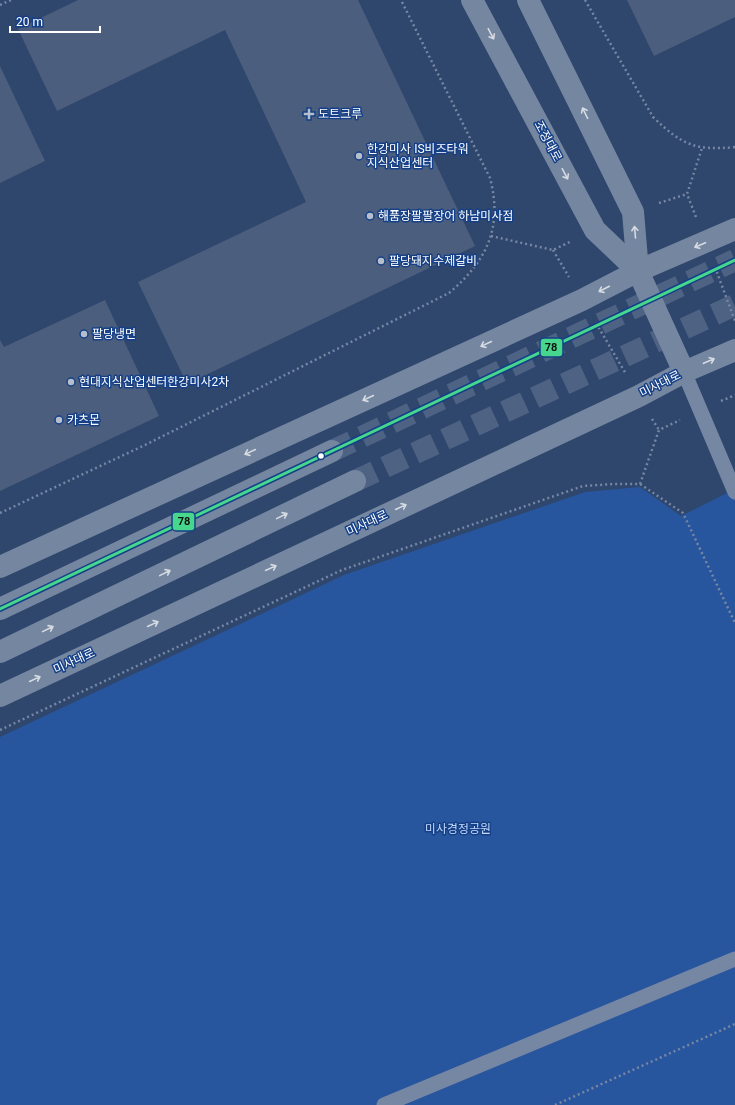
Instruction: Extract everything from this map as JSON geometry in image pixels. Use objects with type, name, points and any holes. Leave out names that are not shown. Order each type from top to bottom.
[{"type":"main road","name":"조정대로","points":[[472,0],[595,230],[638,271]]},
{"type":"main road","name":"조정대로","points":[[528,0],[634,212],[638,271],[684,372]]},
{"type":"main road","points":[[0,567],[582,300],[638,271],[735,229]]},
{"type":"main road","name":"미사대로","points":[[0,696],[639,396],[684,372],[735,350]]},
{"type":"main road","points":[[0,609],[332,450]]},
{"type":"main road","points":[[0,652],[355,481]]},
{"type":"lane","points":[[684,372],[735,492]]},
{"type":"lane","points":[[384,1105],[735,958]]},
{"type":"path","points":[[0,5],[11,0]]},
{"type":"path","points":[[0,513],[143,446],[449,293],[459,285],[473,268],[484,252],[491,236],[495,205],[490,178],[401,0]]},
{"type":"path","points":[[585,0],[653,117],[680,140],[702,148],[720,149],[735,147]]},
{"type":"path","points":[[687,194],[702,148]]},
{"type":"path","points":[[491,236],[553,250],[659,430],[640,484]]},
{"type":"path","points":[[0,730],[342,570],[583,486],[640,484],[683,513],[735,623]]},
{"type":"path","points":[[555,1105],[735,1024]]},
{"type":"green space","name":"미사경정공원","points":[[640,487],[681,516],[735,489],[735,1105],[0,1105],[0,737],[344,575],[585,492]]},
{"type":"building","name":"한강미사 IS비즈타워 지식산업센터","points":[[78,0],[358,0],[475,246],[187,384],[138,282],[306,202],[225,30],[57,111],[18,29]]},
{"type":"building","points":[[627,0],[735,0],[735,17],[654,56]]},
{"type":"building","points":[[0,66],[45,161],[0,183]]},
{"type":"building","name":"현대지식산업센터한강미사2차","points":[[105,300],[159,416],[0,491],[0,340],[4,347]]},
{"type":"tunnel","points":[[332,451],[735,260]]},
{"type":"tunnel","points":[[355,481],[735,305]]},
{"type":"transit line","name":"78","points":[[0,609],[735,260]]},
{"type":"place","name":"도트크루","points":[[309,114]]},
{"type":"place","name":"한강미사 IS비즈타워 지식산업센터","points":[[359,156]]},
{"type":"place","name":"해품장팔팔장어 하남미사점","points":[[370,216]]},
{"type":"place","name":"팔당돼지수제갈비","points":[[381,261]]},
{"type":"place","name":"팔당냉면","points":[[84,334]]},
{"type":"place","name":"현대지식산업센터한강미사2차","points":[[71,382]]},
{"type":"place","name":"카츠몬","points":[[59,420]]}]
